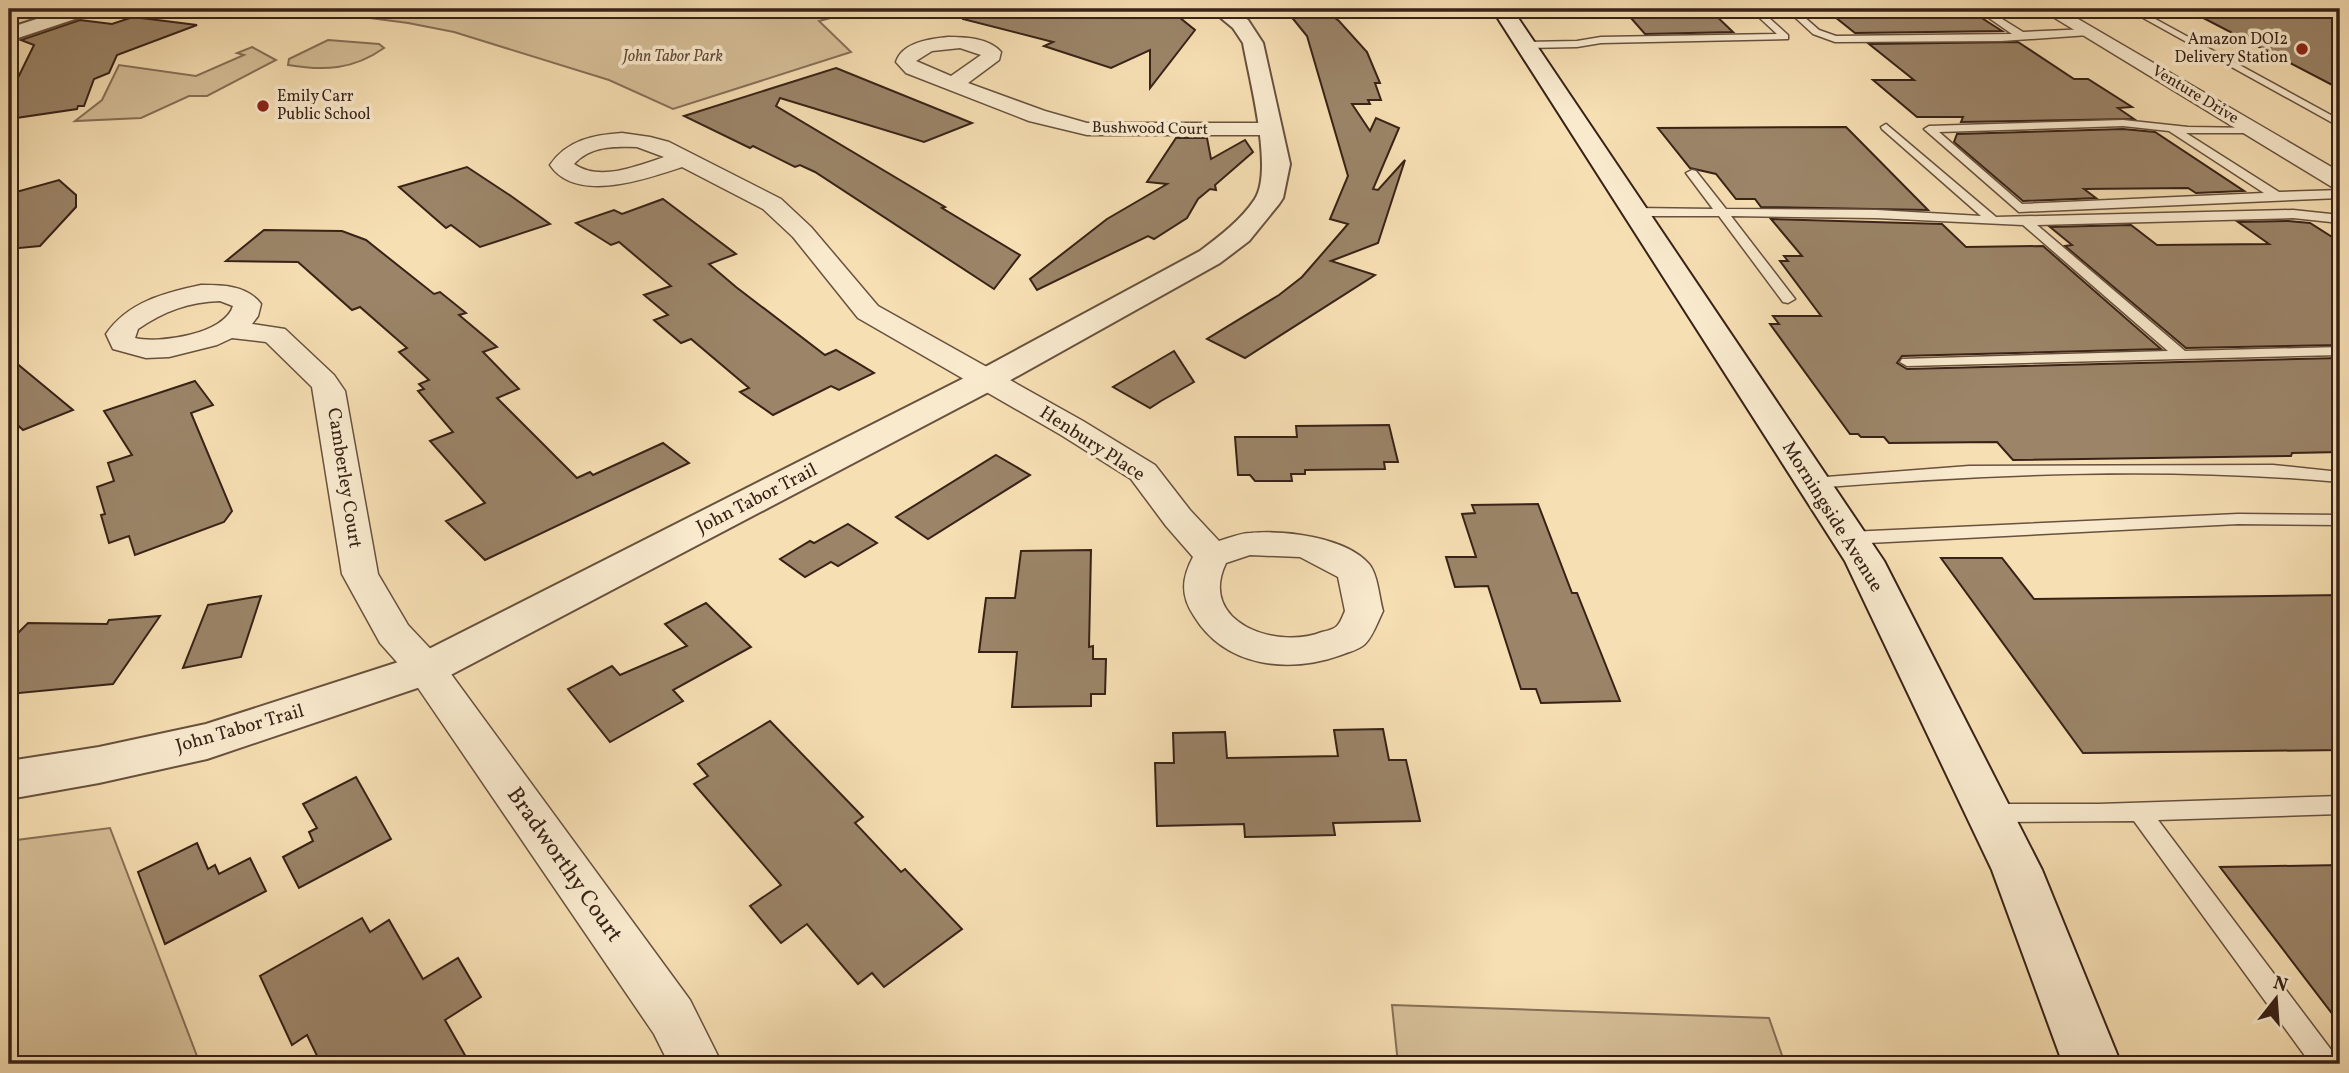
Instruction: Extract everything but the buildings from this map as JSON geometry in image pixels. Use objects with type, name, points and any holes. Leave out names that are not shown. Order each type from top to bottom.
[{"type":"street","points":[[9,35],[86,9]]},
{"type":"street","name":"John Tabor Trail","points":[[9,780],[99,765],[206,741],[426,669],[986,380],[1210,257],[1238,235],[1270,198],[1277,164],[1253,43],[1241,24],[1220,9]]},
{"type":"street","name":"Morningside Avenue","points":[[1502,9],[1864,561],[2017,870],[2092,1064]]},
{"type":"street","name":"Venture Drive","points":[[2049,9],[2340,182]]},
{"type":"street","name":"Bushwood Court","points":[[953,84],[1037,116],[1087,129],[1271,129]]},
{"type":"street","name":"Henbury Place","points":[[682,159],[772,204],[802,232],[868,312],[1143,472],[1178,518],[1212,555]]},
{"type":"street","name":"Camberley Court","points":[[228,329],[275,335],[330,391],[360,575],[394,634],[426,669]]},
{"type":"street","name":"Bradworthy Court","points":[[426,669],[672,1017],[696,1064]]},
{"type":"lane","points":[[1525,45],[1577,44],[1601,40],[1785,37],[1754,9]]},
{"type":"lane","points":[[1790,9],[1816,32],[1835,39],[2001,38],[2089,33]]},
{"type":"lane","points":[[1980,9],[2021,35]]},
{"type":"lane","points":[[2131,9],[2340,124]]},
{"type":"lane","points":[[2253,130],[2188,130],[2123,123],[1929,129],[2019,208],[2086,208],[2274,194],[2340,194]]},
{"type":"lane","points":[[2168,126],[2274,194]]},
{"type":"lane","points":[[1886,127],[1992,220]]},
{"type":"lane","points":[[1692,173],[1788,299]]},
{"type":"lane","points":[[1635,212],[1876,214],[2025,221],[2293,214],[2334,218],[2340,228]]},
{"type":"lane","points":[[2025,221],[2182,355]]},
{"type":"lane","points":[[1907,362],[2340,351]]},
{"type":"lane","points":[[1813,482],[1982,471],[2273,470],[2340,477]]},
{"type":"lane","points":[[1849,538],[2238,519],[2340,520]]},
{"type":"lane","points":[[1989,813],[2340,805]]},
{"type":"lane","points":[[2139,811],[2326,1064]]},
{"type":"green space","name":"John Tabor Park","points":[[302,9],[865,9],[819,21],[851,52],[673,109],[609,80],[454,32]]},
{"type":"green space","points":[[328,40],[379,44],[384,48],[361,61],[338,67],[288,65],[289,59]]},
{"type":"green space","points":[[252,47],[276,60],[207,96],[189,96],[141,118],[75,121],[102,100],[119,65],[196,76],[244,55],[237,53]]},
{"type":"green space","points":[[110,828],[200,1064],[9,1064],[9,841]]},
{"type":"green space","points":[[1392,1005],[1769,1018],[1785,1064],[1398,1064]]},
{"type":"place","name":"Amazon DOI2 Delivery Station","points":[[2302,49]]},
{"type":"place","name":"Emily Carr Public School","points":[[263,106]]}]
